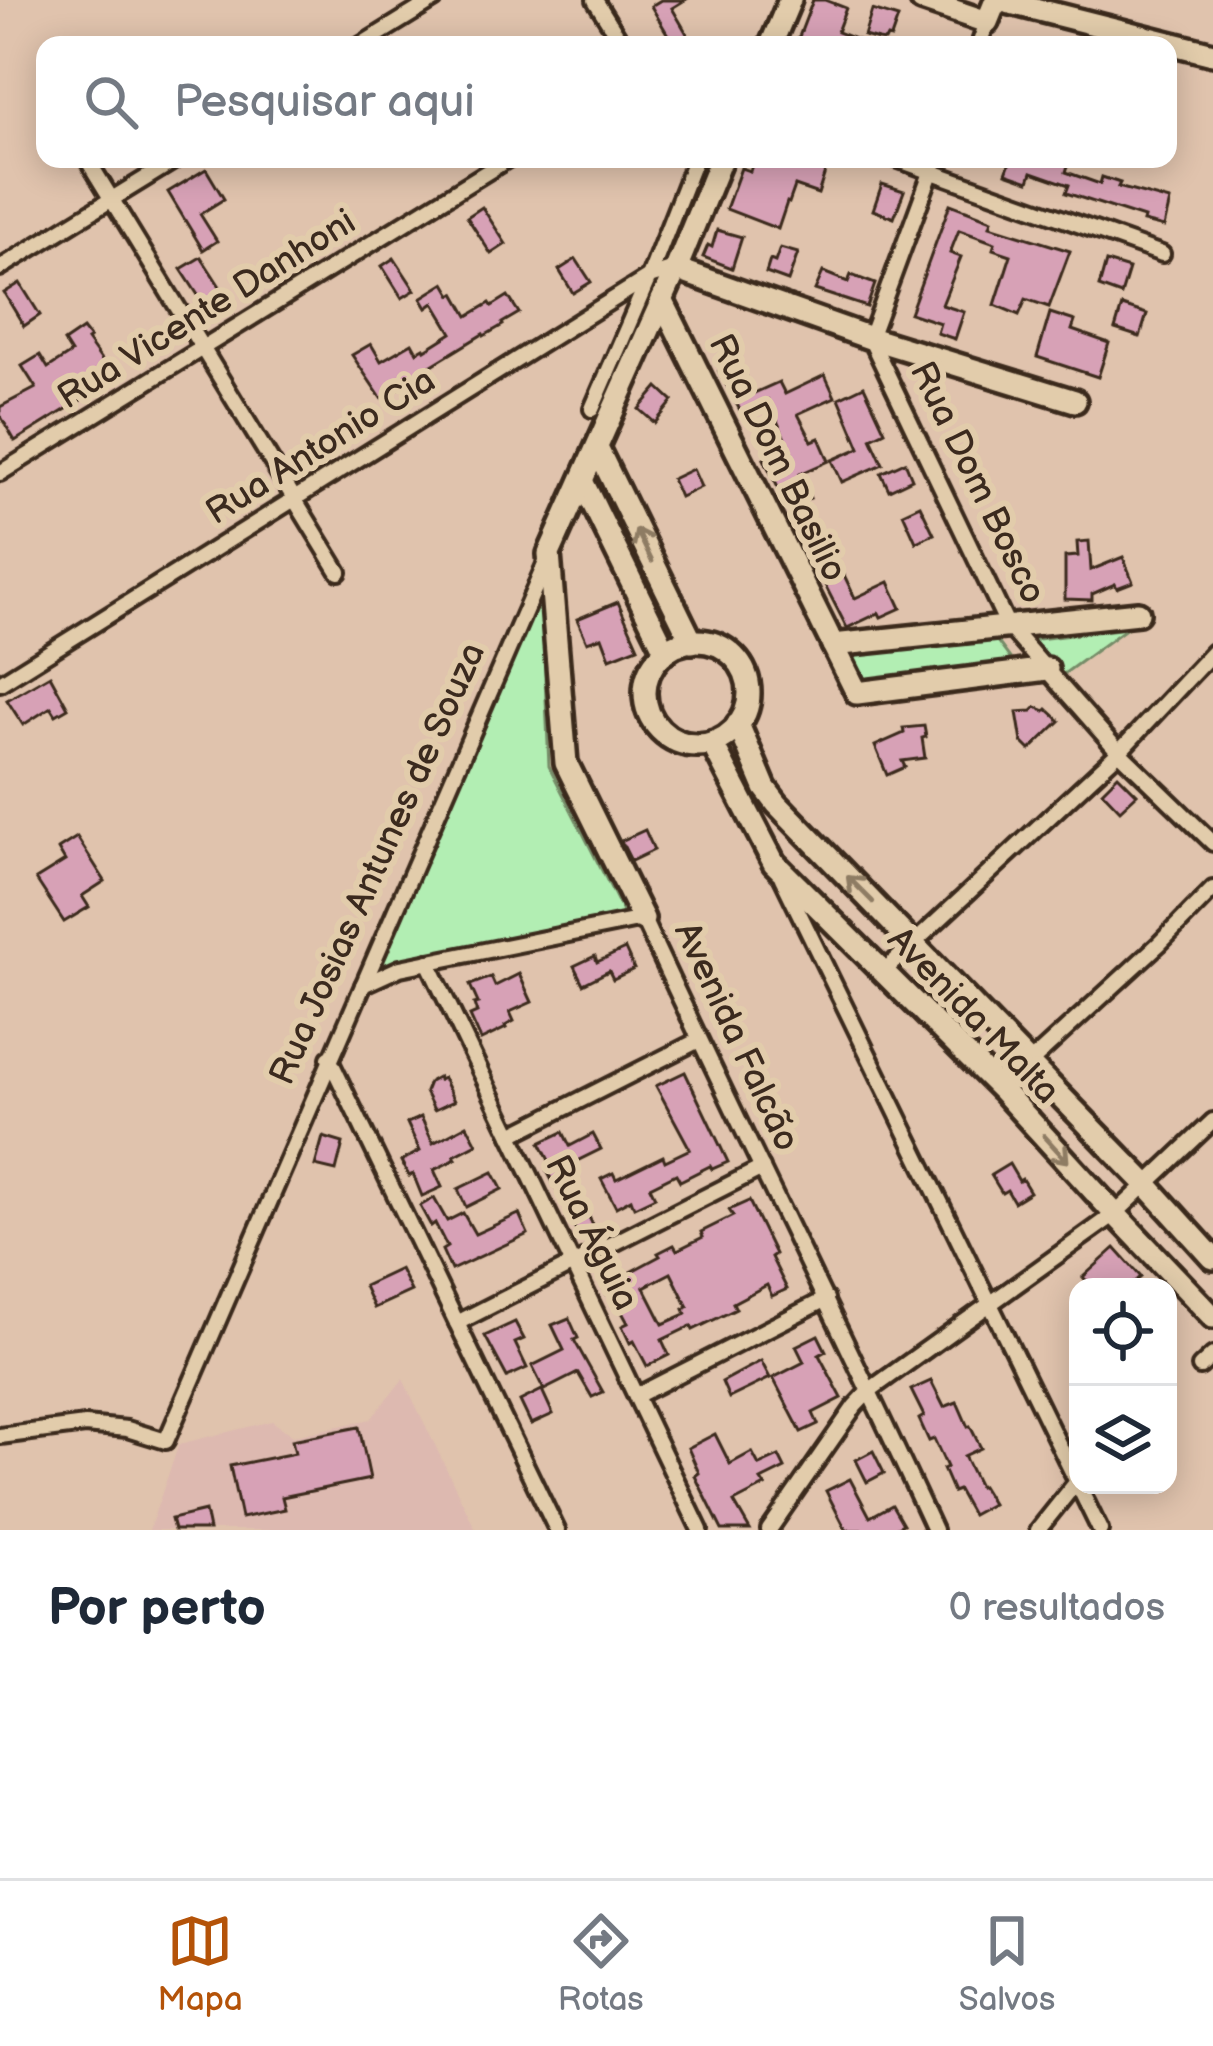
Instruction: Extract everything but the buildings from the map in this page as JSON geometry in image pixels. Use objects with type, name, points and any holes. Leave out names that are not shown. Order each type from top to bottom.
[{"type":"street","points":[[376,36],[434,0]]},
{"type":"street","points":[[595,0],[617,36]]},
{"type":"street","points":[[775,36],[790,0]]},
{"type":"street","points":[[922,0],[987,22]]},
{"type":"street","points":[[982,36],[998,0],[1141,36]]},
{"type":"street","points":[[1177,45],[1213,54]]},
{"type":"street","points":[[93,168],[339,572]]},
{"type":"street","points":[[0,268],[162,168]]},
{"type":"street","name":"Rua Vicente Danhoni","points":[[0,473],[493,168]]},
{"type":"street","points":[[592,409],[690,168]]},
{"type":"street","points":[[698,168],[709,186]]},
{"type":"street","name":"Rua Josias Antunes de Souza","points":[[0,1436],[85,1425],[166,1441],[717,168]]},
{"type":"street","name":"Rua Dom Bosco","points":[[933,168],[870,338],[1008,626],[1120,752],[1213,843]]},
{"type":"street","points":[[942,168],[1162,254]]},
{"type":"street","points":[[676,268],[870,338],[1075,401]]},
{"type":"street","name":"Rua Antonio Cia","points":[[0,682],[649,277],[676,268]]},
{"type":"street","name":"Rua Dom Basilio","points":[[662,300],[857,693],[1047,669]]},
{"type":"street","points":[[597,448],[692,642]]},
{"type":"street","points":[[582,481],[665,652]]},
{"type":"street","name":"Avenida Falcão","points":[[549,554],[566,763],[934,1530]]},
{"type":"street","points":[[833,645],[1138,613]]},
{"type":"street","points":[[692,642],[723,649],[739,663],[747,683],[747,705],[738,724],[701,745],[679,742],[661,730],[645,701],[651,668],[665,652],[692,642]]},
{"type":"street","points":[[884,971],[1120,752],[1213,652]]},
{"type":"street","name":"Avenida Malta","points":[[738,724],[765,788],[777,804],[1213,1258]]},
{"type":"street","name":"Avenida Malta","points":[[712,742],[774,862],[1001,1089],[1213,1317]]},
{"type":"street","points":[[774,862],[1069,1465]]},
{"type":"street","points":[[1001,1089],[1213,889]]},
{"type":"street","points":[[363,986],[400,968],[643,919]]},
{"type":"street","name":"Rua Águia","points":[[428,962],[700,1530]]},
{"type":"street","points":[[511,1135],[699,1040]]},
{"type":"street","points":[[329,1058],[557,1530]]},
{"type":"street","points":[[770,1530],[870,1390],[1115,1214],[1213,1121]]},
{"type":"street","points":[[457,1323],[762,1168]]},
{"type":"street","points":[[636,1396],[826,1299]]},
{"type":"street","points":[[1200,1367],[1213,1355]]},
{"type":"street","points":[[1038,1530],[1069,1494]]},
{"type":"street","points":[[1083,1494],[1100,1530]]},
{"type":"shaded area","points":[[403,1379],[476,1530],[149,1530],[179,1444],[272,1421],[293,1436],[371,1419]]},
{"type":"green space","points":[[541,589],[549,766],[623,912],[621,918],[395,962],[374,972]]},
{"type":"green space","points":[[1127,628],[1061,676],[1030,640]]},
{"type":"green space","points":[[994,637],[1018,669],[862,688],[845,653]]}]
